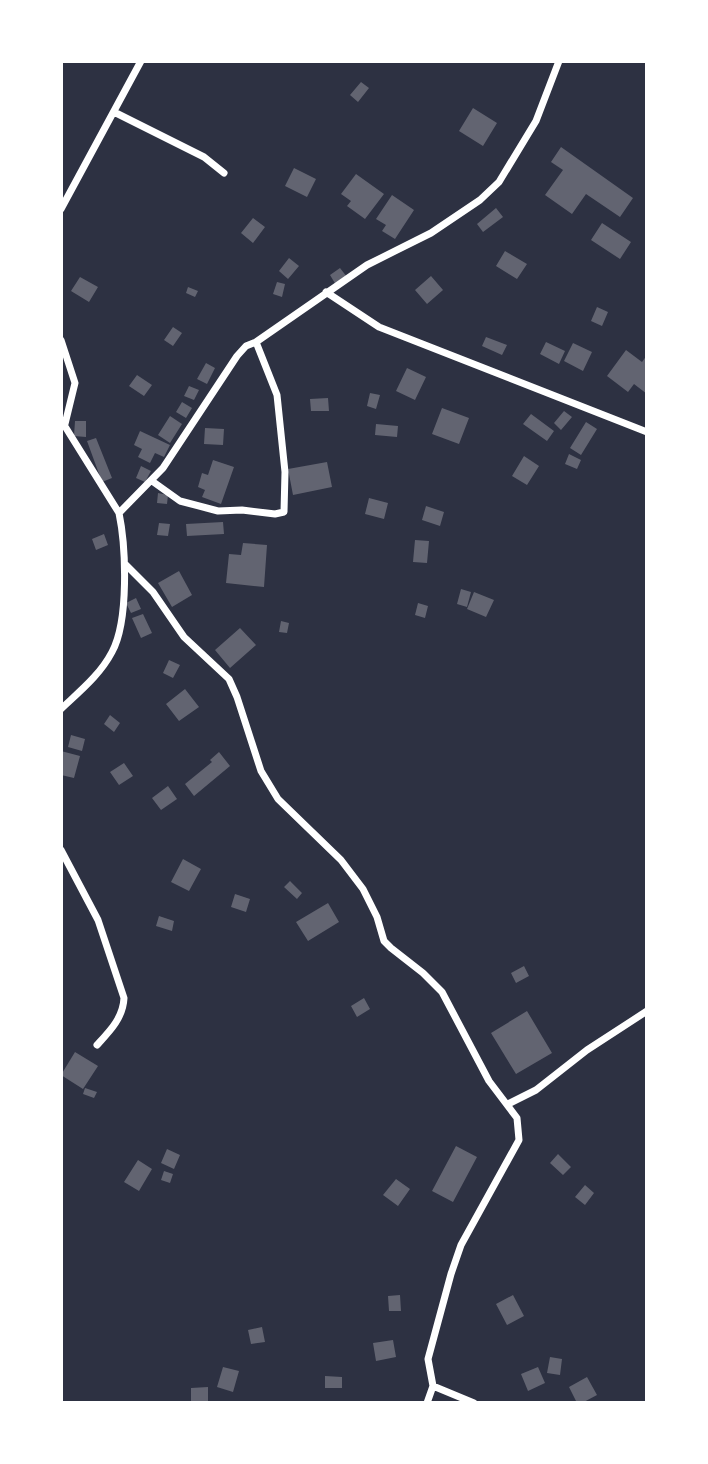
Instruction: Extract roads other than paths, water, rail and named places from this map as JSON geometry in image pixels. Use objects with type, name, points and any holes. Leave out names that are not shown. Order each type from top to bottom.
[{"type":"street","points":[[61,209],[141,61]]},
{"type":"street","points":[[119,513],[163,468],[246,346],[256,342],[367,265],[431,233],[490,191],[513,161],[536,121],[559,61]]},
{"type":"street","points":[[114,112],[204,157],[224,173]]},
{"type":"street","points":[[326,292],[379,327],[647,432]]},
{"type":"street","points":[[61,340],[75,383],[63,422],[119,513],[125,564],[120,623],[113,651],[91,681],[61,709]]},
{"type":"street","points":[[152,481],[180,500],[218,511],[242,510],[275,514],[284,512],[285,472],[277,396],[256,342]]},
{"type":"street","points":[[125,564],[153,592],[184,637],[229,679],[261,771],[278,799],[341,860],[363,889],[377,917],[384,941],[442,992],[489,1081],[517,1118],[519,1140],[461,1245],[428,1359],[433,1386],[427,1403]]},
{"type":"street","points":[[61,850],[98,920],[124,999],[124,1009],[114,1026],[97,1045]]},
{"type":"street","points":[[508,1104],[536,1090],[587,1050],[647,1011]]},
{"type":"street","points":[[433,1386],[474,1403]]}]
